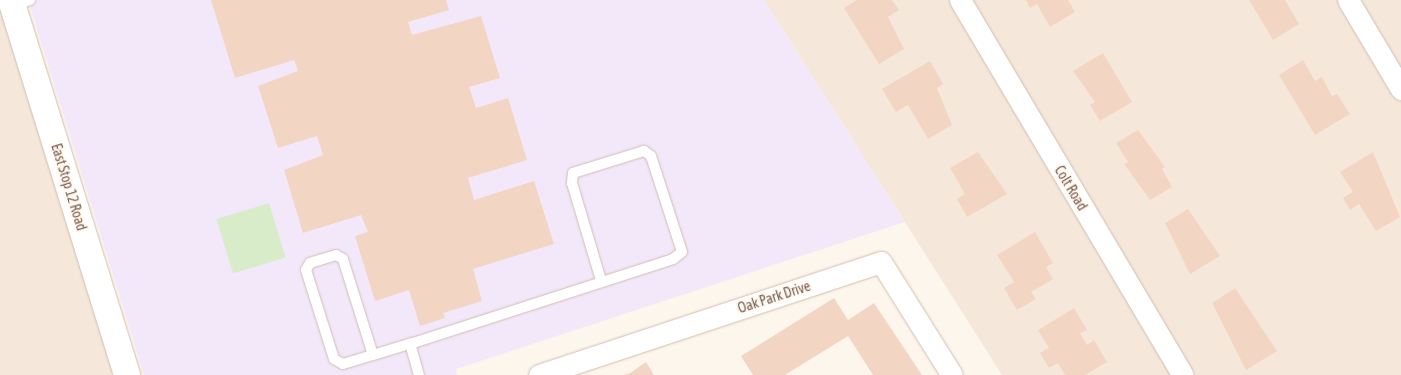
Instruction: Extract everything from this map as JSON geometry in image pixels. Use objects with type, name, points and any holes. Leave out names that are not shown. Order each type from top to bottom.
[{"type":"street","name":"Colt Road","points":[[960,0],[1183,375]]},
{"type":"street","points":[[1348,0],[1401,89]]},
{"type":"street","name":"East Stop 12 Road","points":[[18,2],[127,375]]},
{"type":"street","name":"Oak Park Drive","points":[[539,375],[881,262],[952,375]]},
{"type":"lane","points":[[373,355],[344,259],[336,255],[310,263],[306,270],[334,359],[343,364],[410,344],[601,280],[682,252],[651,156],[644,151],[573,173],[572,183],[601,280]]},
{"type":"lane","points":[[410,344],[419,375]]},
{"type":"shaded area","points":[[0,0],[120,375],[0,375]]},
{"type":"shaded area","points":[[28,0],[764,0],[905,222],[456,369],[457,375],[144,375]]},
{"type":"shaded area","points":[[764,0],[1401,0],[1401,375],[1002,375]]},
{"type":"green space","points":[[269,203],[286,258],[233,274],[216,219]]},
{"type":"building","points":[[211,0],[446,0],[449,10],[408,22],[412,35],[481,16],[500,78],[469,87],[476,108],[508,98],[527,160],[468,178],[474,200],[534,181],[554,244],[473,269],[482,301],[443,313],[445,318],[420,326],[409,290],[375,301],[355,236],[368,232],[361,215],[303,233],[284,170],[323,155],[317,136],[278,148],[258,86],[298,71],[294,60],[235,78]]},
{"type":"building","points":[[857,0],[892,0],[899,10],[888,17],[904,49],[879,64],[844,8]]},
{"type":"building","points":[[1026,0],[1068,0],[1075,12],[1050,27],[1037,4],[1030,8]]},
{"type":"building","points":[[1249,0],[1285,0],[1299,24],[1273,40]]},
{"type":"building","points":[[1103,53],[1132,102],[1100,121],[1090,105],[1095,102],[1073,71]]},
{"type":"building","points":[[1303,60],[1315,81],[1322,77],[1332,96],[1337,94],[1350,114],[1315,135],[1279,75]]},
{"type":"building","points":[[930,61],[943,84],[937,88],[952,125],[928,139],[908,105],[896,112],[882,89]]},
{"type":"building","points":[[1138,130],[1165,167],[1162,169],[1172,187],[1150,200],[1124,164],[1128,162],[1116,143]]},
{"type":"building","points":[[978,152],[1007,194],[967,217],[957,199],[965,194],[950,168]]},
{"type":"building","points":[[1373,152],[1400,217],[1376,231],[1359,204],[1350,210],[1343,198],[1353,192],[1340,172]]},
{"type":"building","points":[[1188,209],[1220,256],[1190,274],[1165,223]]},
{"type":"building","points":[[1035,232],[1053,263],[1046,267],[1053,279],[1031,292],[1036,299],[1017,310],[1004,288],[1014,282],[997,255]]},
{"type":"building","points":[[1235,288],[1277,351],[1246,370],[1212,303]]},
{"type":"building","points":[[834,298],[848,320],[874,303],[922,375],[873,375],[848,336],[785,375],[753,375],[741,356]]},
{"type":"building","points":[[1074,308],[1087,330],[1080,333],[1087,345],[1094,340],[1107,362],[1085,375],[1065,375],[1058,363],[1049,368],[1040,353],[1049,348],[1038,330]]},
{"type":"building","points":[[646,362],[654,375],[623,375],[630,373]]}]
